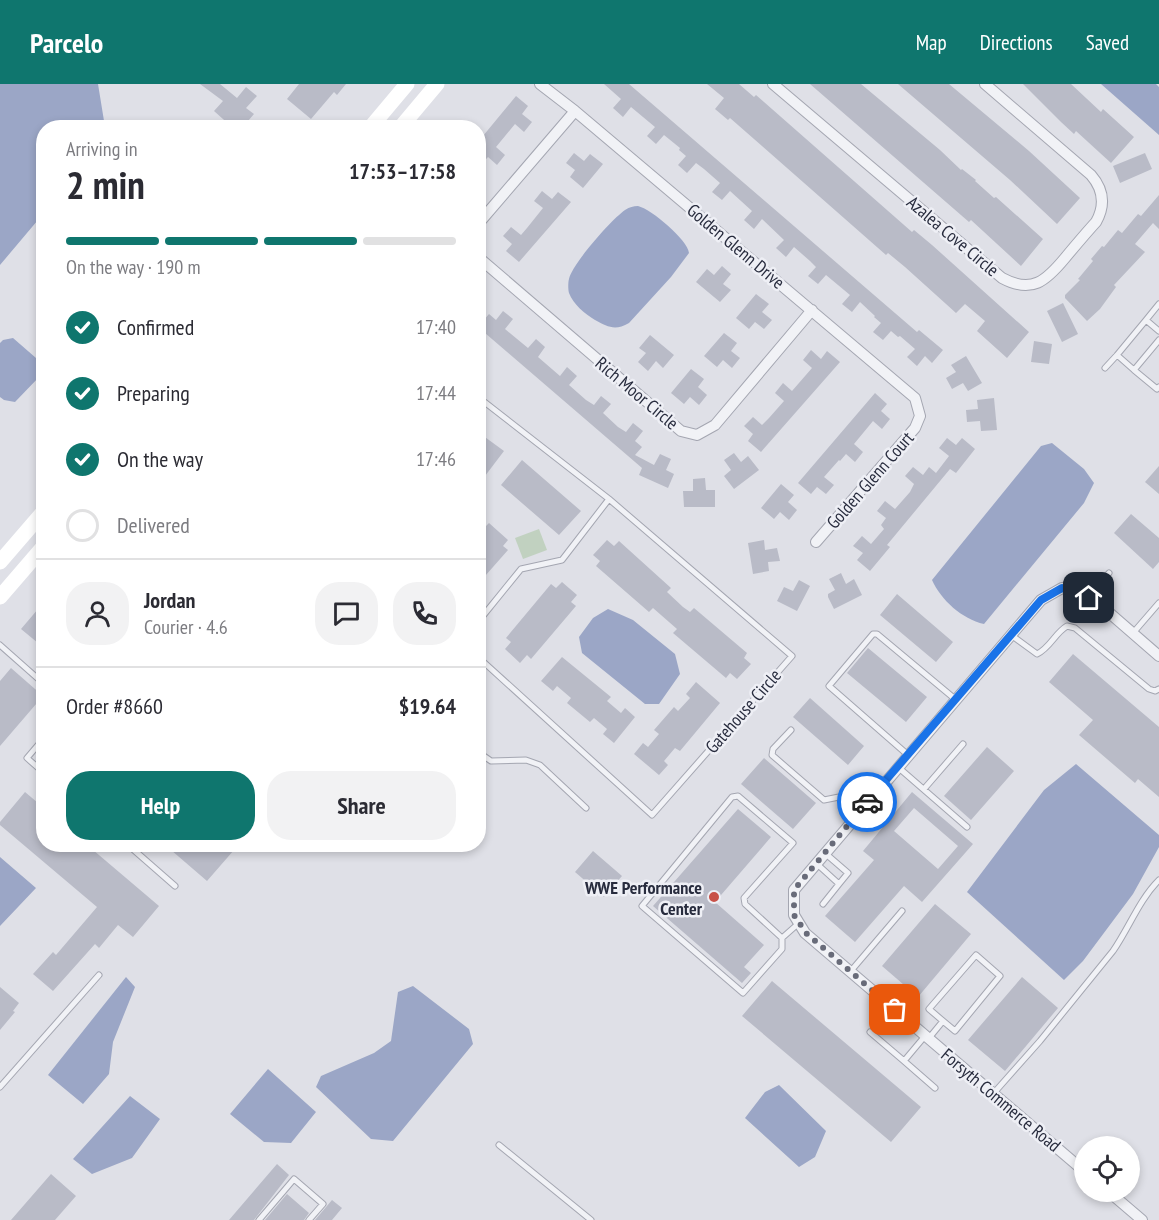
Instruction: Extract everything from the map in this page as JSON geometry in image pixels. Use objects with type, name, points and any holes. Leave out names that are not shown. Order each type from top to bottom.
[{"type":"main road","points":[[377,120],[407,84]]},
{"type":"main road","points":[[407,120],[437,84]]},
{"type":"main road","points":[[0,562],[36,520]]},
{"type":"main road","points":[[0,597],[36,566]]},
{"type":"street","name":"Golden Glenn Drive","points":[[540,84],[576,111],[915,398],[920,416]]},
{"type":"street","name":"Azalea Cove Circle","points":[[773,84],[1002,278],[1014,284],[1031,285],[1048,278],[1096,222],[1101,212],[1102,196],[1091,175],[985,84]]},
{"type":"street","points":[[486,215],[576,111]]},
{"type":"street","name":"Rich Moor Circle","points":[[486,264],[681,431],[697,435],[715,425],[812,310]]},
{"type":"street","name":"Golden Glenn Court","points":[[816,542],[915,428],[920,416]]},
{"type":"street","points":[[799,923],[794,915],[794,890],[1041,600],[1062,588],[1089,598],[1098,603],[1159,656]]},
{"type":"street","name":"Forsyth Commerce Road","points":[[799,923],[806,933],[850,972],[1074,1163]]},
{"type":"street","points":[[1121,1202],[1142,1220]]},
{"type":"lane","points":[[1105,368],[1159,304]]},
{"type":"lane","points":[[1146,320],[1159,331]]},
{"type":"lane","points":[[1134,370],[1159,340]]},
{"type":"lane","points":[[1117,355],[1157,389],[1159,387]]},
{"type":"lane","name":"Gatehouse Circle","points":[[486,403],[609,500],[792,656],[652,815],[486,664]]},
{"type":"lane","points":[[486,612],[521,569],[562,560],[609,500]]},
{"type":"lane","points":[[1089,598],[1108,573]]},
{"type":"lane","points":[[1133,633],[1159,603]]},
{"type":"lane","points":[[1011,635],[1037,654],[1043,651],[1060,630],[1066,626],[1075,628],[1149,688],[1155,691],[1159,689]]},
{"type":"lane","points":[[908,755],[829,686],[873,634],[877,634],[956,699]]},
{"type":"lane","points":[[1,647],[36,677]]},
{"type":"lane","points":[[791,730],[773,749],[772,755],[824,800],[839,797],[857,814]]},
{"type":"lane","points":[[924,789],[963,744]]},
{"type":"lane","points":[[36,747],[27,758],[36,766]]},
{"type":"lane","points":[[486,758],[491,761],[526,760],[540,765],[586,808]]},
{"type":"lane","points":[[898,767],[967,827]]},
{"type":"lane","points":[[782,938],[745,904],[744,898],[793,843],[738,796],[732,797],[642,906],[743,993],[782,949],[782,938],[799,923]]},
{"type":"lane","points":[[136,852],[176,886]]},
{"type":"lane","points":[[823,904],[848,873],[824,853]]},
{"type":"lane","points":[[816,863],[839,884]]},
{"type":"lane","points":[[993,1094],[1040,1041],[1113,951],[1137,910],[1159,880]]},
{"type":"lane","points":[[850,972],[902,911]]},
{"type":"lane","points":[[976,955],[1000,976],[955,1031],[943,1021],[929,1009],[976,955]]},
{"type":"lane","points":[[0,1088],[99,975]]},
{"type":"lane","points":[[904,1061],[943,1021]]},
{"type":"lane","points":[[870,1032],[934,1088]]},
{"type":"lane","points":[[499,1145],[591,1220]]},
{"type":"lane","points":[[259,1220],[294,1179],[323,1204],[309,1220]]},
{"type":"green space","points":[[539,529],[547,550],[523,559],[515,538]]},
{"type":"water","points":[[0,84],[98,84],[104,120],[36,120],[36,222],[0,265]]},
{"type":"water","points":[[1101,84],[1156,84],[1159,87],[1159,135]]},
{"type":"water","points":[[638,206],[668,226],[687,247],[689,253],[671,277],[629,323],[620,327],[604,325],[576,305],[569,293],[569,280],[577,263],[602,232],[625,210]]},
{"type":"water","points":[[13,338],[36,358],[36,380],[15,402],[0,397],[0,343]]},
{"type":"water","points":[[1052,443],[1084,469],[1094,483],[1084,503],[984,624],[968,618],[953,608],[941,595],[932,580],[1041,446]]},
{"type":"water","points":[[608,609],[633,620],[675,654],[680,674],[659,704],[645,704],[582,653],[579,637],[593,618]]},
{"type":"water","points":[[1076,764],[1159,835],[1159,847],[1133,894],[1083,961],[1064,980],[967,892],[1044,790]]},
{"type":"water","points":[[0,857],[36,888],[0,926]]},
{"type":"water","points":[[126,977],[135,987],[113,1042],[109,1074],[83,1104],[48,1075]]},
{"type":"water","points":[[413,986],[469,1029],[473,1044],[393,1141],[371,1139],[316,1087],[321,1076],[374,1053],[391,1041],[398,992]]},
{"type":"water","points":[[268,1069],[316,1112],[291,1143],[264,1142],[230,1114]]},
{"type":"water","points":[[779,1085],[826,1131],[815,1157],[799,1167],[745,1118],[765,1092]]},
{"type":"water","points":[[130,1096],[160,1119],[132,1158],[92,1174],[73,1159]]},
{"type":"building","points":[[200,84],[220,84],[237,98],[246,87],[257,96],[246,108],[254,114],[249,120],[224,120],[214,111],[223,101]]},
{"type":"building","points":[[299,84],[346,84],[337,95],[334,92],[311,119],[287,99]]},
{"type":"building","points":[[604,84],[629,84],[917,332],[919,330],[943,350],[932,363],[925,356],[917,366],[907,357],[915,349],[900,336],[898,337],[891,331],[883,340],[873,332],[881,323],[860,302],[852,312],[842,304],[850,295],[826,275],[818,284],[808,276],[816,267],[794,247],[786,257],[776,248],[784,240],[762,219],[754,229],[744,220],[752,211],[730,191],[722,200],[712,192],[720,183],[696,163],[687,173],[678,165],[686,156],[679,150],[680,148],[664,135],[656,144],[647,136],[655,127],[631,107],[623,117],[613,108],[621,99]]},
{"type":"building","points":[[707,84],[739,84],[754,97],[756,95],[912,232],[914,230],[932,245],[1029,332],[1007,358],[977,331],[985,321],[965,304],[956,313],[905,267],[888,253],[886,255],[730,118],[728,120],[715,109],[724,98]]},
{"type":"building","points":[[810,84],[861,84],[1043,239],[1021,266],[971,220],[969,222]]},
{"type":"building","points":[[898,84],[949,84],[1029,151],[1080,198],[1057,224],[1010,180]]},
{"type":"building","points":[[1023,84],[1071,84],[1101,112],[1103,109],[1134,137],[1111,163],[1076,131],[1074,134]]},
{"type":"building","points":[[516,96],[528,106],[522,114],[532,122],[524,132],[515,124],[496,147],[505,155],[497,165],[488,157],[486,159],[486,132]]},
{"type":"building","points":[[574,153],[584,161],[590,154],[603,164],[583,188],[570,177],[575,170],[566,163]]},
{"type":"building","points":[[1145,153],[1152,169],[1120,183],[1113,166]]},
{"type":"building","points":[[542,191],[552,199],[558,192],[571,202],[519,262],[506,251],[512,244],[503,236],[511,227],[521,235],[543,208],[534,201]]},
{"type":"building","points":[[1159,195],[1159,229],[1153,223],[1135,244],[1145,252],[1114,285],[1116,287],[1100,309],[1087,321],[1065,298],[1065,295],[1080,280],[1078,279],[1102,246],[1104,247],[1118,230],[1122,233],[1138,214],[1141,216]]},
{"type":"building","points":[[722,266],[731,274],[723,284],[731,290],[720,302],[696,282],[707,269],[714,275]]},
{"type":"building","points":[[756,294],[769,304],[762,312],[772,320],[764,329],[755,322],[749,329],[736,318]]},
{"type":"building","points":[[1063,303],[1078,334],[1062,342],[1047,311]]},
{"type":"building","points":[[503,311],[513,319],[505,329],[528,348],[536,339],[545,347],[538,357],[560,376],[567,367],[577,376],[569,385],[586,400],[594,405],[601,396],[611,404],[603,413],[618,427],[626,432],[633,423],[643,431],[635,441],[642,447],[635,455],[654,465],[660,454],[671,459],[666,470],[674,474],[668,488],[639,475],[642,468],[486,334],[486,318],[489,314],[496,320]]},
{"type":"building","points":[[724,333],[737,343],[731,351],[740,358],[732,368],[723,360],[717,367],[704,356]]},
{"type":"building","points":[[650,335],[674,355],[663,368],[656,361],[648,371],[638,362],[646,353],[639,348]]},
{"type":"building","points":[[1034,341],[1052,344],[1049,364],[1031,362]]},
{"type":"building","points":[[811,350],[821,359],[827,351],[840,362],[761,452],[748,441],[753,434],[744,426],[753,417],[762,425],[784,401],[775,393],[783,383],[792,391],[812,368],[803,360]]},
{"type":"building","points":[[966,356],[982,383],[968,391],[963,383],[952,389],[946,378],[956,372],[951,365]]},
{"type":"building","points":[[691,369],[704,379],[698,387],[707,395],[699,405],[690,397],[684,404],[671,393]]},
{"type":"building","points":[[875,393],[887,404],[881,411],[890,419],[882,429],[873,421],[854,444],[863,452],[855,462],[846,454],[824,477],[834,485],[826,494],[817,487],[811,494],[798,483]]},
{"type":"building","points":[[994,398],[997,430],[981,431],[980,421],[967,422],[966,410],[978,409],[977,400]]},
{"type":"building","points":[[486,438],[504,451],[486,475]]},
{"type":"building","points":[[947,438],[956,445],[962,438],[975,449],[956,473],[950,469],[887,545],[890,547],[870,571],[857,560],[863,553],[853,546],[862,536],[871,544],[884,529],[881,525],[886,518],[877,511],[885,501],[895,509],[910,492],[914,484],[905,476],[913,467],[923,475],[929,467],[936,473],[949,456],[939,448]]},
{"type":"building","points":[[734,453],[741,462],[748,456],[759,470],[734,489],[724,476],[731,470],[724,460]]},
{"type":"building","points":[[522,460],[581,511],[559,535],[501,485]]},
{"type":"building","points":[[1159,466],[1159,494],[1145,482]]},
{"type":"building","points":[[705,478],[706,490],[715,490],[715,507],[684,507],[683,491],[693,491],[693,479]]},
{"type":"building","points":[[781,484],[794,495],[788,502],[797,510],[789,520],[780,512],[774,519],[761,508]]},
{"type":"building","points":[[1131,514],[1159,538],[1159,562],[1153,569],[1114,533]]},
{"type":"building","points":[[489,523],[508,540],[503,546],[508,550],[486,575],[486,526]]},
{"type":"building","points":[[607,540],[614,546],[619,541],[671,588],[667,592],[683,607],[690,612],[694,608],[747,653],[744,658],[751,664],[737,679],[730,673],[726,678],[673,633],[677,629],[653,608],[649,612],[596,566],[600,561],[593,555]]},
{"type":"building","points":[[764,540],[765,550],[777,548],[780,561],[768,562],[769,571],[753,574],[748,543]]},
{"type":"building","points":[[841,573],[846,584],[854,579],[862,595],[834,609],[828,594],[835,590],[829,579]]},
{"type":"building","points":[[799,580],[810,586],[797,611],[777,601],[784,587],[793,591]]},
{"type":"building","points":[[562,582],[577,595],[571,602],[576,606],[531,659],[527,655],[520,663],[505,649],[511,642],[506,638],[551,584],[556,588]]},
{"type":"building","points":[[897,594],[953,642],[936,662],[880,615]]},
{"type":"building","points":[[36,611],[36,641],[21,629]]},
{"type":"building","points":[[868,648],[927,697],[906,722],[847,673]]},
{"type":"building","points":[[1073,654],[1159,727],[1159,797],[1138,779],[1135,783],[1079,735],[1093,720],[1049,682]]},
{"type":"building","points":[[562,657],[611,697],[607,701],[621,713],[625,708],[635,717],[614,743],[603,734],[607,729],[594,718],[590,722],[567,703],[571,698],[557,686],[553,691],[541,681]]},
{"type":"building","points":[[11,668],[36,690],[36,704],[0,746],[0,681]]},
{"type":"building","points":[[696,682],[720,703],[680,751],[675,748],[664,761],[668,765],[659,775],[634,754],[643,743],[648,747],[659,734],[654,730],[674,707],[678,711],[690,698],[686,694]]},
{"type":"building","points":[[810,698],[864,746],[848,765],[793,717]]},
{"type":"building","points":[[987,747],[1014,771],[971,820],[944,796]]},
{"type":"building","points":[[764,758],[816,803],[793,829],[741,784]]},
{"type":"building","points":[[25,792],[36,801],[36,852],[95,852],[159,906],[133,937],[118,925],[99,948],[95,944],[53,991],[33,974],[53,952],[56,955],[97,907],[0,825],[0,822]]},
{"type":"building","points":[[912,792],[973,844],[922,902],[904,886],[855,942],[825,916],[874,860],[863,851]],"holes":[[[914,808],[958,846],[938,869],[894,831]]]},
{"type":"building","points":[[738,809],[771,837],[715,902],[764,945],[744,967],[751,973],[742,983],[653,906]]},
{"type":"building","points":[[593,851],[622,876],[604,897],[575,872]]},
{"type":"building","points":[[173,852],[232,852],[207,881]]},
{"type":"building","points":[[935,904],[971,934],[918,997],[882,966]]},
{"type":"building","points":[[1022,977],[1058,1008],[1005,1071],[968,1040]]},
{"type":"building","points":[[772,981],[921,1107],[891,1142],[742,1016]]},
{"type":"building","points":[[0,987],[19,1003],[13,1011],[15,1012],[0,1030]]},
{"type":"building","points":[[277,1164],[289,1175],[254,1220],[229,1220]]},
{"type":"building","points":[[51,1174],[76,1196],[55,1220],[11,1220]]},
{"type":"building","points":[[287,1194],[309,1213],[304,1220],[265,1220]]},
{"type":"building","points":[[332,1200],[342,1208],[332,1220],[315,1220]]},
{"type":"way so far","points":[[867,802],[794,890],[794,915],[806,933],[895,1010]]},
{"type":"place","name":"WWE Performance Center","points":[[714,897]]},
{"type":"route","points":[[867,802],[1041,600],[1062,588],[1089,598]]}]
